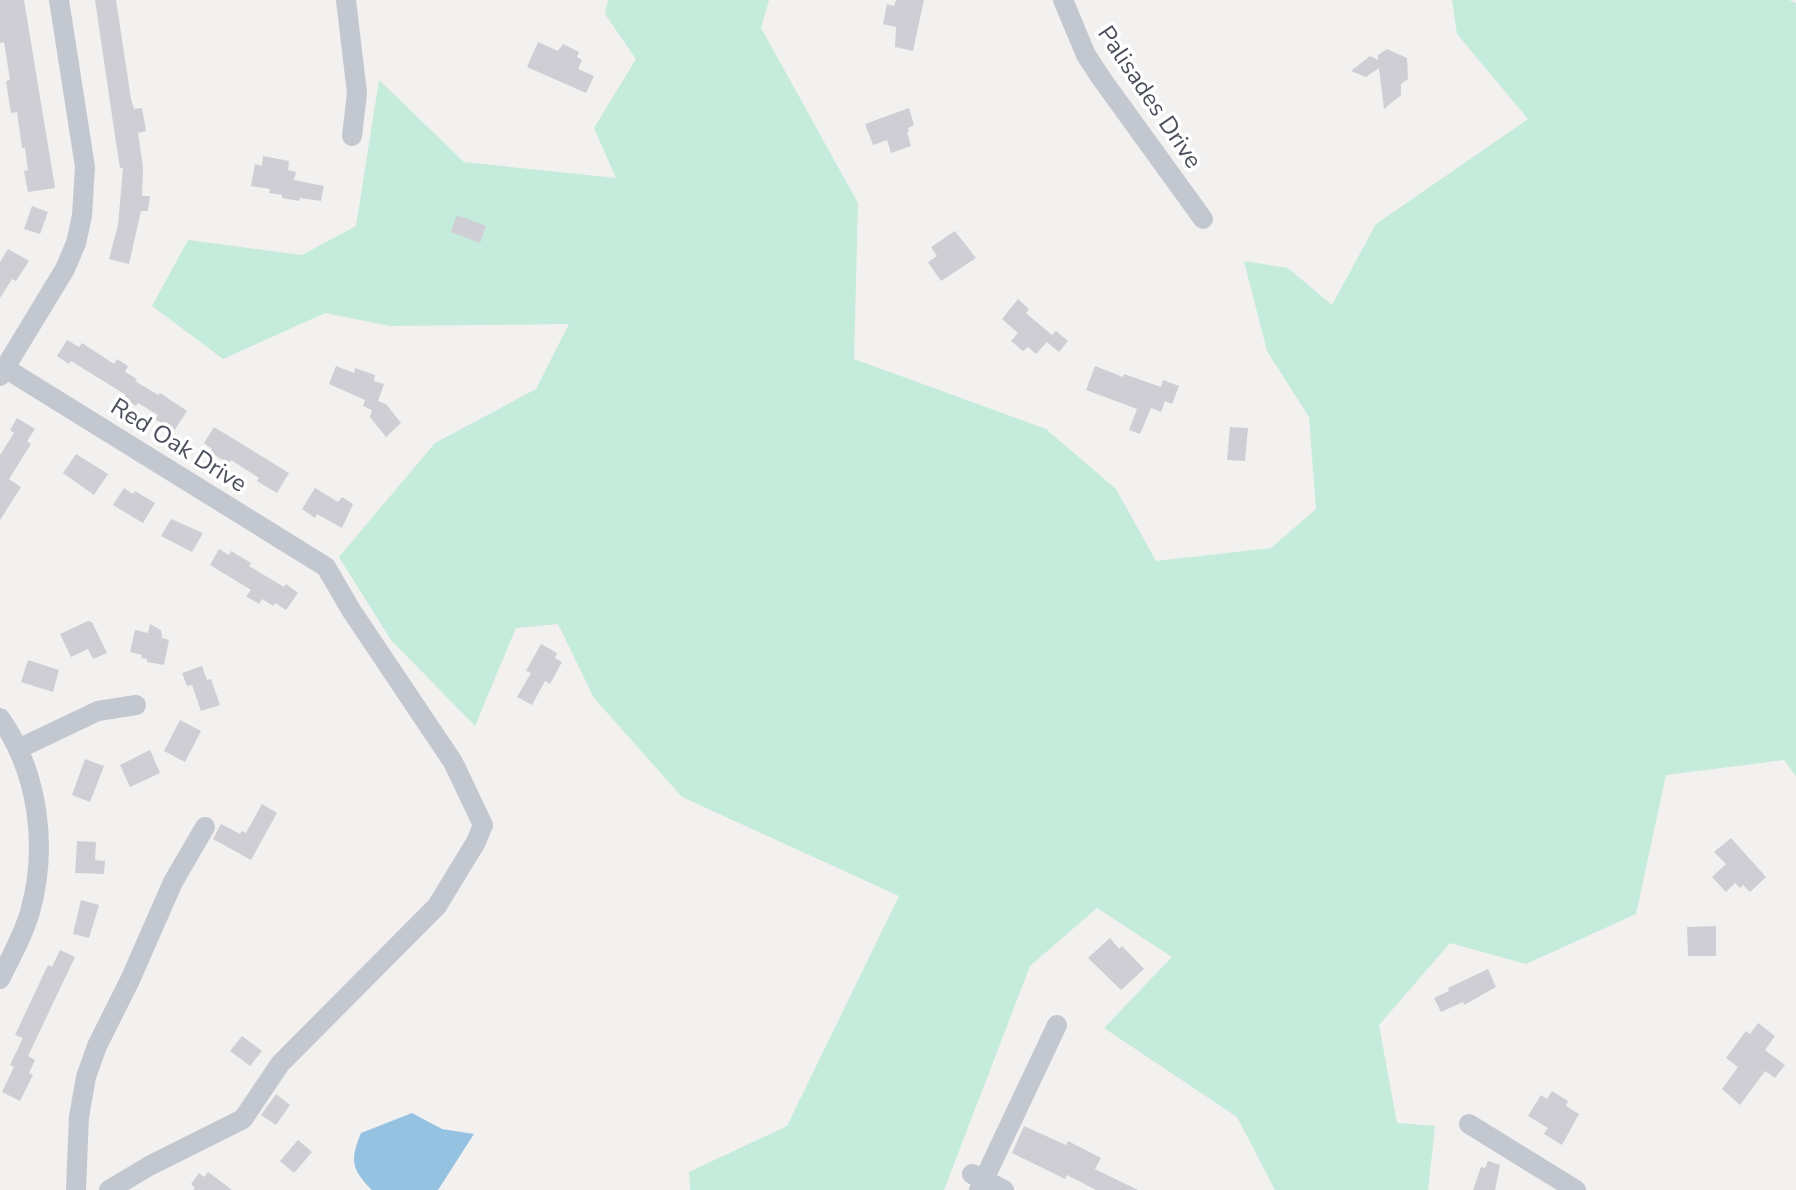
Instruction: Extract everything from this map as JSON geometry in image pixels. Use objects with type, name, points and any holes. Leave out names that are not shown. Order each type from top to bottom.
[{"type":"street","points":[[2,372],[65,269],[82,216],[85,167],[59,0]]},
{"type":"street","points":[[346,0],[357,93],[352,136]]},
{"type":"street","name":"Palisades Drive","points":[[1063,0],[1071,24],[1093,67],[1203,219]]},
{"type":"street","name":"Red Oak Drive","points":[[2,372],[326,567],[351,610],[453,762],[483,825],[437,906],[280,1064],[243,1119],[149,1166],[109,1190]]},
{"type":"street","points":[[18,749],[98,711],[136,705]]},
{"type":"street","points":[[0,718],[18,749],[35,801],[39,835],[39,863],[29,915],[0,979]]},
{"type":"street","points":[[76,1190],[79,1117],[89,1067],[173,882],[205,827]]},
{"type":"street","points":[[1004,1190],[978,1181],[1057,1025]]},
{"type":"street","points":[[1469,1124],[1576,1190]]},
{"type":"green space","points":[[608,0],[769,0],[761,28],[858,203],[854,359],[1046,429],[1116,489],[1156,561],[1271,548],[1316,509],[1309,417],[1267,351],[1244,261],[1288,268],[1332,305],[1376,224],[1528,119],[1457,34],[1452,0],[1789,0],[1796,3],[1796,776],[1784,760],[1666,775],[1636,914],[1526,964],[1450,943],[1379,1025],[1397,1123],[1435,1126],[1428,1190],[1275,1190],[1237,1117],[1104,1028],[1172,957],[1097,908],[1030,966],[944,1190],[690,1190],[689,1172],[787,1126],[899,896],[682,797],[594,698],[558,624],[516,628],[475,726],[391,640],[339,557],[435,443],[536,389],[569,324],[390,326],[325,313],[223,359],[152,306],[188,240],[302,255],[356,226],[379,80],[464,162],[616,178],[594,128],[636,59],[605,14]]},
{"type":"water","points":[[412,1113],[442,1129],[474,1134],[438,1190],[372,1190],[354,1164],[361,1133]]},
{"type":"building","points":[[0,0],[24,0],[55,188],[28,192],[24,171],[28,170],[25,148],[22,148],[17,112],[11,113],[6,81],[10,80],[4,42],[0,43]]},
{"type":"building","points":[[95,0],[116,0],[131,99],[134,109],[142,108],[146,131],[138,133],[143,167],[142,196],[150,196],[148,211],[141,211],[129,264],[109,259],[118,225],[123,168],[120,168]]},
{"type":"building","points":[[896,0],[924,0],[913,51],[895,47],[896,27],[883,24],[887,4],[894,6]]},
{"type":"building","points":[[538,42],[558,51],[563,44],[579,52],[577,57],[582,60],[578,69],[594,76],[586,93],[527,67]]},
{"type":"building","points":[[1387,49],[1407,58],[1408,79],[1401,84],[1401,95],[1384,109],[1379,68],[1366,77],[1351,71],[1370,56],[1378,60],[1378,55]]},
{"type":"building","points":[[909,108],[914,125],[907,132],[911,146],[891,153],[887,140],[873,145],[865,124]]},
{"type":"building","points":[[263,156],[289,161],[288,170],[296,172],[294,180],[324,186],[321,201],[282,198],[282,195],[269,193],[270,189],[251,186],[255,164],[262,166]]},
{"type":"building","points":[[32,206],[48,212],[40,234],[24,229]]},
{"type":"building","points":[[457,215],[486,226],[480,243],[451,232]]},
{"type":"building","points":[[955,231],[976,258],[941,281],[928,262],[937,256],[931,247]]},
{"type":"building","points":[[8,249],[29,261],[0,298],[0,262]]},
{"type":"building","points":[[1018,299],[1029,309],[1026,313],[1052,335],[1056,331],[1068,341],[1059,352],[1047,342],[1036,354],[1028,347],[1023,351],[1011,341],[1018,333],[1002,319]]},
{"type":"building","points":[[67,340],[79,347],[82,343],[114,364],[117,359],[128,366],[125,372],[137,379],[135,381],[187,411],[174,431],[155,419],[158,415],[138,403],[136,406],[124,398],[126,395],[71,361],[69,364],[57,356]]},
{"type":"building","points":[[336,366],[354,373],[355,368],[375,375],[374,381],[384,384],[378,401],[386,404],[401,423],[386,437],[370,417],[372,410],[363,406],[365,400],[329,384]]},
{"type":"building","points":[[1095,366],[1161,387],[1163,380],[1179,386],[1172,404],[1165,401],[1161,412],[1151,408],[1140,434],[1129,430],[1137,409],[1086,390]]},
{"type":"building","points":[[17,418],[35,429],[27,441],[31,444],[9,479],[21,487],[0,520],[0,455],[14,433],[10,430]]},
{"type":"building","points":[[214,427],[289,473],[277,493],[231,460],[229,464],[210,452],[212,449],[204,443]]},
{"type":"building","points":[[1230,427],[1248,428],[1245,461],[1227,460]]},
{"type":"building","points":[[76,454],[108,474],[94,495],[63,473]]},
{"type":"building","points":[[124,488],[155,503],[143,523],[113,505]]},
{"type":"building","points":[[315,488],[338,502],[342,497],[353,504],[342,528],[317,514],[315,518],[302,509]]},
{"type":"building","points":[[171,519],[203,533],[192,552],[161,536]]},
{"type":"building","points":[[219,549],[229,555],[231,551],[251,563],[249,566],[298,593],[286,610],[262,599],[259,604],[246,596],[251,590],[210,565]]},
{"type":"building","points":[[92,622],[107,653],[93,659],[88,649],[71,657],[60,634]]},
{"type":"building","points":[[150,624],[161,630],[162,638],[169,640],[164,665],[147,662],[147,659],[141,658],[142,655],[130,652],[135,630],[148,633]]},
{"type":"building","points":[[541,644],[557,653],[555,658],[562,662],[550,684],[545,681],[532,705],[517,697],[531,673],[526,671]]},
{"type":"building","points":[[28,660],[59,670],[53,692],[21,682]]},
{"type":"building","points":[[202,666],[207,680],[211,679],[220,705],[201,711],[192,685],[187,686],[182,673]]},
{"type":"building","points":[[180,720],[201,731],[185,762],[164,751]]},
{"type":"building","points":[[150,750],[160,773],[130,787],[120,765]]},
{"type":"building","points":[[85,759],[104,766],[90,802],[72,795]]},
{"type":"building","points":[[262,804],[277,813],[251,860],[213,839],[221,824],[240,834],[242,831],[246,833]]},
{"type":"building","points":[[1731,838],[1766,877],[1750,892],[1743,885],[1740,888],[1735,883],[1726,892],[1712,877],[1726,864],[1714,852]]},
{"type":"building","points":[[77,841],[96,842],[95,860],[105,861],[104,874],[75,873]]},
{"type":"building","points":[[81,900],[99,905],[89,938],[73,934]]},
{"type":"building","points":[[1716,926],[1716,956],[1688,956],[1687,927]]},
{"type":"building","points":[[1110,938],[1144,969],[1121,990],[1088,958]]},
{"type":"building","points":[[60,950],[75,957],[28,1056],[35,1060],[29,1073],[33,1075],[20,1101],[2,1092],[23,1038],[15,1035],[48,965],[52,967]]},
{"type":"building","points":[[1488,969],[1496,987],[1464,1005],[1463,1002],[1441,1012],[1434,998]]},
{"type":"building","points":[[1758,1023],[1775,1036],[1765,1050],[1785,1065],[1775,1078],[1765,1071],[1740,1105],[1722,1089],[1738,1067],[1726,1058],[1746,1031],[1750,1034]]},
{"type":"building","points":[[242,1036],[262,1051],[250,1066],[230,1051]]},
{"type":"building","points":[[1552,1091],[1568,1101],[1566,1106],[1579,1114],[1562,1145],[1544,1134],[1548,1128],[1528,1116],[1541,1095],[1547,1099]]},
{"type":"building","points":[[276,1094],[290,1105],[276,1125],[261,1115]]},
{"type":"building","points":[[1024,1126],[1066,1145],[1068,1141],[1101,1158],[1095,1169],[1138,1190],[1096,1190],[1067,1175],[1065,1179],[1012,1153]]},
{"type":"building","points":[[298,1140],[312,1152],[294,1173],[280,1161]]},
{"type":"building","points":[[1488,1161],[1500,1165],[1495,1190],[1473,1190],[1481,1167],[1485,1168]]},
{"type":"building","points":[[208,1172],[232,1190],[193,1190],[195,1188],[191,1184],[199,1173],[204,1177]]}]
